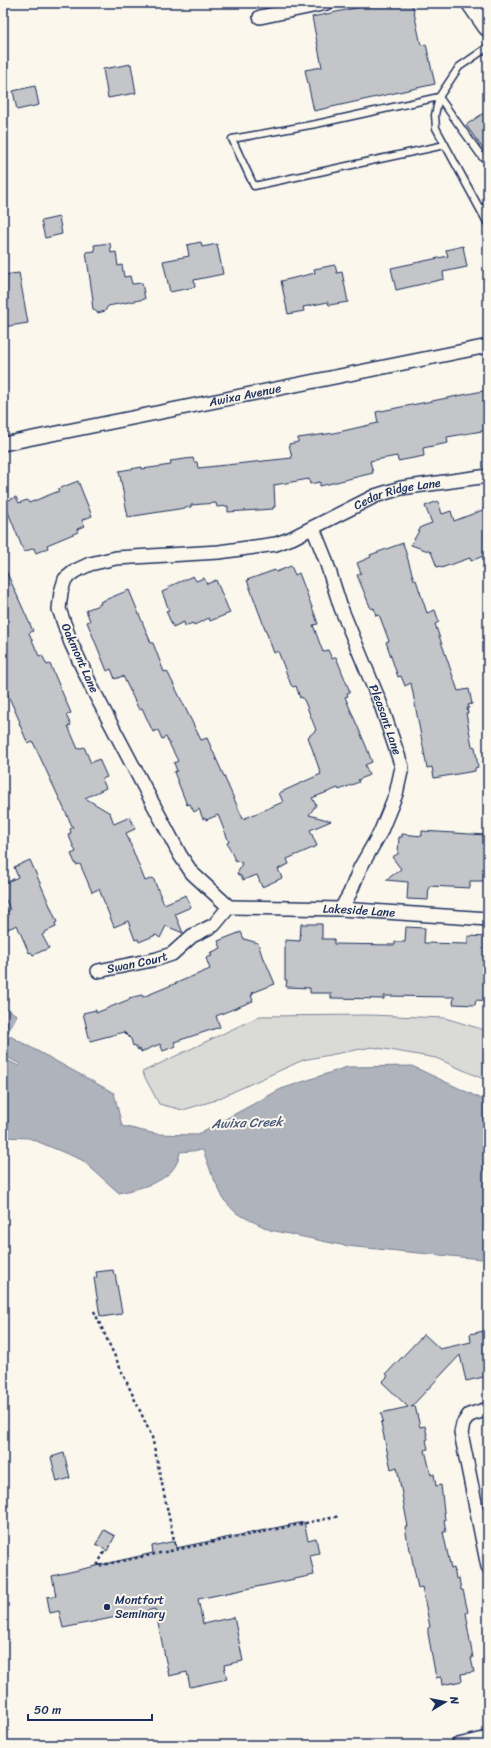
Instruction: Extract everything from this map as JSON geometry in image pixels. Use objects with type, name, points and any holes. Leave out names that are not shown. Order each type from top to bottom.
[{"type":"main road","points":[[472,3],[488,26]]},
{"type":"street","points":[[260,17],[327,3]]},
{"type":"street","name":"Awixa Avenue","points":[[3,444],[488,346]]},
{"type":"street","name":"Cedar Ridge Lane","points":[[313,528],[375,496],[401,488],[488,476]]},
{"type":"street","name":"Oakmont Lane","points":[[229,907],[192,873],[180,855],[93,690],[71,643],[59,609],[61,592],[65,579],[75,571],[90,564],[116,558],[158,557],[276,544],[313,528]]},
{"type":"street","name":"Pleasant Lane","points":[[313,528],[325,558],[341,608],[381,705],[402,767],[396,794],[380,833],[360,868],[350,893],[341,909]]},
{"type":"street","name":"Lakeside Lane","points":[[229,907],[341,909],[488,918]]},
{"type":"street","name":"Swan Court","points":[[98,971],[157,959],[172,954],[192,936],[214,925],[229,907]]},
{"type":"street","points":[[488,1409],[469,1415],[463,1424],[461,1433],[488,1567]]},
{"type":"street","points":[[458,1745],[488,1738]]},
{"type":"lane","points":[[488,48],[459,67],[439,97],[435,114],[436,128],[488,224]]},
{"type":"lane","points":[[439,97],[316,124],[232,139],[254,186],[445,145]]},
{"type":"lane","points":[[439,97],[482,157]]},
{"type":"lane","points":[[481,209],[488,205]]},
{"type":"path","points":[[94,1310],[152,1437],[175,1545],[178,1550]]},
{"type":"path","points":[[104,1552],[97,1566],[340,1516]]},
{"type":"shaded area","points":[[369,1015],[445,1018],[488,1031],[488,1081],[436,1058],[372,1047],[303,1060],[213,1101],[183,1110],[159,1104],[142,1072],[260,1016]]},
{"type":"water","points":[[5,1008],[17,1015],[3,1042],[3,1013]]},
{"type":"water","name":"Awixa Creek","points":[[10,1036],[114,1093],[122,1126],[156,1134],[196,1135],[281,1089],[347,1067],[412,1066],[488,1102],[488,1255],[481,1259],[346,1246],[270,1230],[236,1213],[224,1200],[212,1175],[203,1150],[180,1152],[177,1162],[165,1177],[157,1182],[119,1193],[82,1160],[29,1138],[3,1137],[3,1058],[19,1066],[20,1064],[3,1055],[3,1050]]},
{"type":"building","points":[[380,3],[412,3],[421,45],[426,44],[435,84],[314,111],[305,70],[322,67],[312,17]]},
{"type":"building","points":[[131,64],[136,93],[108,98],[103,69]]},
{"type":"building","points":[[35,86],[39,105],[17,110],[13,91]]},
{"type":"building","points":[[488,110],[488,156],[466,125]]},
{"type":"building","points":[[59,217],[62,234],[45,238],[41,221]]},
{"type":"building","points":[[201,242],[202,247],[217,244],[223,274],[194,280],[195,287],[170,292],[163,261],[189,256],[187,245]]},
{"type":"building","points":[[110,243],[111,253],[116,252],[118,266],[122,265],[124,277],[130,276],[132,284],[142,283],[145,299],[108,306],[105,311],[98,313],[93,309],[86,252],[95,251],[94,245]]},
{"type":"building","points":[[463,246],[467,267],[443,272],[444,279],[396,290],[391,268],[448,256],[446,250]]},
{"type":"building","points":[[335,265],[337,273],[342,272],[348,302],[329,305],[328,302],[303,307],[304,311],[288,314],[281,281],[315,273],[314,269]]},
{"type":"building","points":[[19,273],[28,323],[3,327],[3,275]]},
{"type":"building","points":[[488,390],[488,430],[447,437],[448,443],[423,448],[424,456],[398,461],[397,456],[370,461],[373,473],[320,486],[320,482],[310,484],[309,479],[274,485],[275,507],[273,507],[273,509],[228,512],[228,506],[217,507],[216,503],[191,505],[191,507],[128,517],[119,471],[142,467],[142,469],[171,465],[170,461],[193,458],[194,462],[197,462],[198,468],[292,458],[289,444],[298,442],[298,438],[334,433],[378,423],[376,412]]},
{"type":"building","points":[[78,481],[92,516],[82,520],[85,526],[77,529],[78,532],[47,545],[48,548],[36,553],[34,548],[24,552],[4,502],[16,497],[19,503],[27,500],[29,503],[59,491],[58,489]]},
{"type":"building","points":[[438,501],[442,514],[451,511],[454,521],[488,508],[488,554],[471,561],[470,558],[441,568],[440,566],[437,567],[431,552],[411,545],[421,527],[432,523],[425,506]]},
{"type":"building","points":[[403,543],[414,580],[416,580],[427,613],[435,610],[439,622],[435,624],[458,691],[469,689],[472,704],[468,705],[468,713],[466,713],[472,746],[475,747],[478,767],[475,768],[475,771],[434,778],[432,767],[427,768],[411,683],[405,686],[401,676],[398,677],[386,642],[389,641],[380,617],[378,615],[376,616],[374,608],[371,609],[357,575],[361,573],[357,563],[371,557],[370,555]]},
{"type":"building","points":[[3,564],[33,631],[29,633],[39,656],[42,655],[47,665],[50,664],[71,713],[66,715],[71,725],[68,726],[78,749],[84,747],[91,763],[99,759],[107,777],[102,779],[106,788],[85,798],[110,813],[114,824],[130,817],[135,829],[126,833],[145,881],[153,878],[164,904],[186,895],[191,907],[175,914],[183,933],[166,926],[160,938],[156,935],[139,942],[138,939],[135,940],[128,921],[114,927],[99,889],[92,892],[80,864],[76,865],[71,854],[76,852],[68,834],[71,833],[70,829],[73,828],[33,742],[28,744],[3,684]]},
{"type":"building","points":[[291,566],[295,575],[299,573],[315,615],[318,624],[313,625],[323,652],[328,650],[332,659],[336,657],[350,692],[347,693],[348,696],[345,697],[372,762],[365,765],[369,775],[358,780],[359,782],[312,798],[316,805],[309,815],[331,821],[310,830],[317,846],[287,859],[289,864],[278,869],[282,878],[262,887],[257,875],[243,880],[241,876],[237,874],[242,863],[235,860],[227,843],[229,842],[218,815],[206,820],[205,818],[203,819],[199,809],[194,812],[190,804],[187,805],[174,772],[177,771],[174,763],[178,761],[166,737],[162,739],[158,730],[153,732],[142,708],[139,710],[123,676],[115,679],[111,669],[107,671],[87,622],[90,621],[86,610],[101,604],[100,602],[129,590],[151,643],[153,643],[164,672],[166,671],[168,673],[201,740],[207,738],[243,819],[283,802],[279,793],[321,774],[308,737],[316,730],[305,702],[302,697],[300,698],[296,686],[293,687],[291,685],[278,651],[274,653],[247,580]]},
{"type":"building","points":[[193,576],[196,581],[204,578],[207,584],[216,580],[230,613],[210,621],[209,618],[194,625],[193,623],[185,626],[184,622],[173,627],[166,611],[169,610],[162,592],[169,589],[168,587]]},
{"type":"building","points":[[422,831],[486,835],[485,837],[488,837],[488,881],[470,881],[470,888],[429,886],[428,900],[407,899],[408,882],[386,880],[401,869],[392,857],[398,854],[399,837],[402,837],[402,834],[422,836]]},
{"type":"building","points":[[30,860],[57,922],[55,923],[56,927],[42,935],[49,948],[33,955],[31,952],[29,953],[17,925],[8,929],[3,917],[3,913],[10,910],[3,894],[3,884],[18,877],[14,867]]},
{"type":"building","points":[[301,924],[322,924],[322,939],[334,939],[334,944],[395,945],[395,942],[405,942],[406,927],[425,928],[424,943],[468,944],[468,936],[488,937],[488,1001],[476,1000],[475,1005],[453,1004],[454,997],[384,996],[384,999],[331,998],[331,993],[310,993],[310,988],[286,987],[285,940],[300,941]]},
{"type":"building","points":[[241,932],[244,939],[258,943],[263,959],[264,958],[275,984],[252,993],[253,995],[251,995],[253,1001],[216,1016],[220,1027],[174,1042],[176,1046],[163,1051],[160,1044],[141,1052],[135,1045],[133,1046],[131,1039],[124,1032],[90,1041],[83,1013],[96,1010],[96,1013],[130,999],[129,998],[142,995],[143,997],[210,969],[206,958],[212,956],[210,953],[221,948],[218,941]]},
{"type":"building","points":[[113,1270],[122,1312],[120,1314],[102,1317],[102,1315],[100,1316],[94,1278],[97,1277],[96,1272]]},
{"type":"building","points":[[488,1330],[488,1376],[466,1381],[460,1355],[411,1407],[415,1406],[420,1427],[425,1426],[428,1439],[426,1440],[428,1449],[425,1450],[431,1475],[434,1474],[436,1486],[441,1485],[446,1532],[443,1532],[451,1569],[454,1568],[456,1579],[459,1578],[468,1612],[466,1613],[467,1624],[474,1672],[461,1674],[462,1681],[442,1685],[441,1677],[436,1678],[428,1633],[428,1628],[430,1627],[422,1587],[418,1588],[410,1549],[409,1550],[405,1527],[408,1527],[397,1467],[391,1469],[381,1423],[383,1421],[381,1413],[408,1407],[382,1382],[388,1376],[386,1374],[424,1334],[440,1349],[471,1342],[470,1334]]},
{"type":"building","points":[[64,1453],[70,1478],[57,1482],[51,1457]]},
{"type":"building","name":"Montfort Seminary","points":[[304,1522],[308,1540],[316,1538],[319,1553],[310,1555],[314,1575],[198,1599],[203,1624],[234,1617],[243,1661],[224,1665],[227,1679],[190,1687],[187,1672],[169,1676],[155,1609],[63,1628],[59,1611],[50,1613],[47,1597],[56,1596],[52,1576],[153,1553],[152,1546],[175,1541],[176,1548]]},
{"type":"building","points":[[104,1530],[115,1536],[107,1551],[96,1544]]},
{"type":"place","name":"Montfort Seminary","points":[[107,1607]]}]
